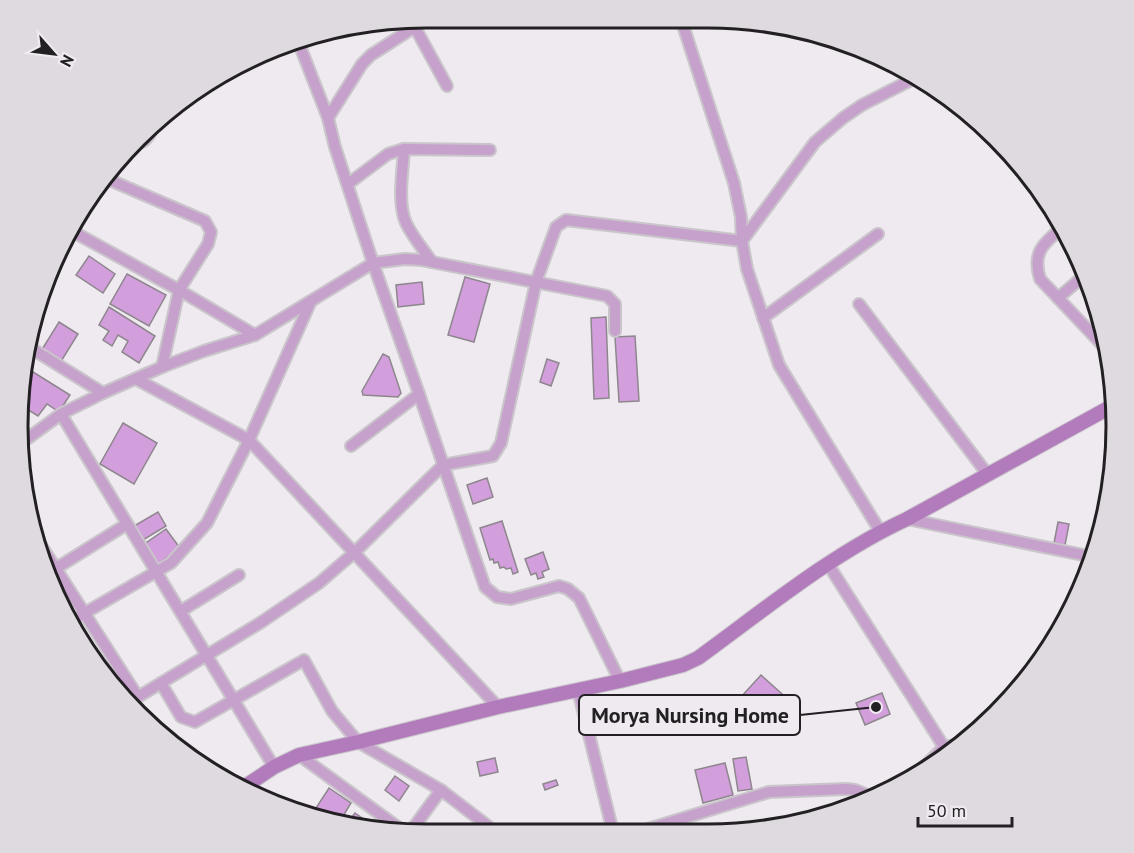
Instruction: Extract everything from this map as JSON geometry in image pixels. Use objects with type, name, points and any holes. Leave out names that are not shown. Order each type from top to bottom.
[{"type":"main road","points":[[250,783],[274,767],[299,755],[683,665],[698,658],[828,564],[880,531],[908,519],[1105,411]]},
{"type":"street","points":[[417,28],[447,86]]},
{"type":"street","points":[[684,28],[734,183],[741,217],[741,241],[747,268],[779,365],[880,531]]},
{"type":"street","points":[[328,118],[362,64],[406,29]]},
{"type":"street","points":[[301,49],[328,118],[373,263],[485,587],[497,597],[511,599],[559,586],[568,589],[579,598],[620,681]]},
{"type":"street","points":[[741,241],[814,142],[862,105],[907,82]]},
{"type":"street","points":[[348,184],[388,154],[404,148],[490,150]]},
{"type":"street","points":[[404,148],[402,213],[406,224],[432,262]]},
{"type":"street","points":[[113,181],[205,221],[211,232],[208,244],[179,290],[162,367]]},
{"type":"street","points":[[60,582],[84,613],[138,697],[260,623],[319,583],[355,552],[443,465],[493,456],[501,444],[536,282],[556,227],[566,220],[741,241]]},
{"type":"street","points":[[78,234],[255,334]]},
{"type":"street","points":[[764,318],[878,234]]},
{"type":"street","points":[[1055,234],[1034,256],[1040,279],[1095,338]]},
{"type":"street","points":[[28,436],[61,414],[103,393],[162,367],[255,334],[373,263],[405,259],[432,262],[607,296],[615,304],[615,331]]},
{"type":"street","points":[[1058,298],[1078,281]]},
{"type":"street","points":[[78,617],[171,563],[207,523],[249,440],[311,301]]},
{"type":"street","points":[[859,304],[988,474]]},
{"type":"street","points":[[36,351],[103,393]]},
{"type":"street","points":[[136,379],[249,440],[498,707]]},
{"type":"street","points":[[351,446],[419,394]]},
{"type":"street","points":[[61,414],[274,767]]},
{"type":"street","points":[[908,519],[1084,555]]},
{"type":"street","points":[[55,569],[127,524]]},
{"type":"street","points":[[828,564],[944,747]]},
{"type":"street","points":[[181,611],[239,575]]},
{"type":"street","points":[[161,683],[181,717],[195,722],[304,660],[332,711],[358,742],[441,790],[485,824]]},
{"type":"street","points":[[578,690],[611,824]]},
{"type":"street","points":[[299,755],[392,823]]},
{"type":"street","points":[[662,824],[770,792],[855,789],[863,793]]},
{"type":"street","points":[[416,824],[441,790]]},
{"type":"building","points":[[89,256],[115,274],[103,293],[76,275]]},
{"type":"building","points":[[127,274],[166,295],[149,326],[110,304]]},
{"type":"building","points":[[465,277],[490,284],[474,342],[448,335]]},
{"type":"building","points":[[422,282],[424,304],[398,307],[396,285]]},
{"type":"building","points":[[109,307],[155,336],[139,363],[122,352],[128,341],[118,335],[112,346],[103,340],[109,331],[99,325]]},
{"type":"building","points":[[606,317],[609,398],[594,399],[591,318]]},
{"type":"building","points":[[59,322],[78,334],[60,363],[41,351]]},
{"type":"building","points":[[635,336],[639,401],[619,402],[615,337]]},
{"type":"building","points":[[383,354],[389,357],[401,393],[398,397],[363,395],[362,391]]},
{"type":"building","points":[[547,359],[559,363],[551,386],[540,382]]},
{"type":"building","points":[[33,372],[70,395],[59,412],[47,404],[38,416],[29,410]]},
{"type":"building","points":[[123,423],[157,443],[134,484],[100,464]]},
{"type":"building","points":[[487,478],[493,497],[473,504],[467,485]]},
{"type":"building","points":[[158,512],[166,526],[143,540],[134,526]]},
{"type":"building","points":[[502,521],[518,572],[513,574],[511,568],[500,568],[498,562],[494,563],[493,559],[490,560],[480,528]]},
{"type":"building","points":[[1058,522],[1069,524],[1065,545],[1054,543]]},
{"type":"building","points":[[166,529],[180,548],[157,565],[143,545]]},
{"type":"building","points":[[543,552],[549,569],[542,572],[544,577],[538,579],[536,573],[531,575],[525,559]]},
{"type":"building","points":[[761,675],[800,710],[780,732],[741,697]]},
{"type":"building","points":[[882,693],[890,714],[865,725],[856,703]]},
{"type":"building","points":[[746,757],[752,789],[738,791],[733,759]]},
{"type":"building","points":[[495,758],[498,772],[480,776],[477,762]]},
{"type":"building","points":[[725,763],[733,795],[703,803],[695,770]]},
{"type":"building","points":[[395,776],[409,786],[399,801],[385,790]]},
{"type":"building","points":[[556,780],[558,785],[545,790],[543,784]]},
{"type":"building","points":[[329,788],[351,803],[343,816],[316,808]]},
{"type":"building","points":[[355,813],[364,819],[352,817]]},
{"type":"place","name":"Morya Nursing Home","points":[[876,707]]}]
